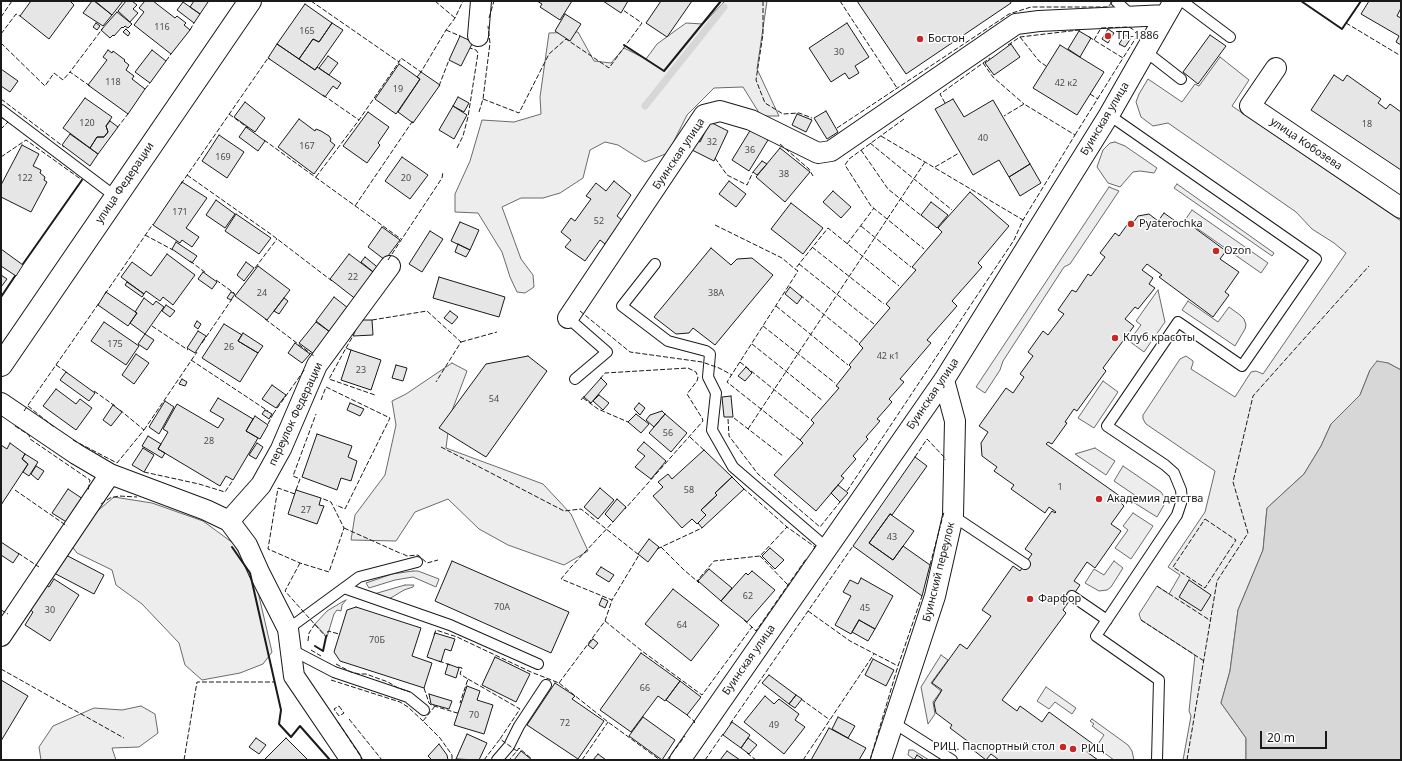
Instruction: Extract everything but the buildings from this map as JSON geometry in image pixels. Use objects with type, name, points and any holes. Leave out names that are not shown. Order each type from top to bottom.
[{"type":"main road","name":"улица Федерации","points":[[1,365],[250,1]]},
{"type":"street","points":[[478,36],[481,1]]},
{"type":"street","name":"Буинская улица","points":[[568,318],[704,115],[720,111],[751,120],[818,153],[831,151],[877,121],[1016,24],[1039,21],[1132,16],[1170,8]]},
{"type":"street","name":"Буинская улица","points":[[680,760],[826,547],[944,380],[1109,115],[1170,8]]},
{"type":"street","name":"улица Кобозева","points":[[1276,68],[1250,106],[1401,208]]},
{"type":"street","name":"переулок Федерации","points":[[229,521],[261,486],[281,449],[317,365],[390,266]]},
{"type":"street","name":"Буинский переулок","points":[[884,759],[894,723],[935,596],[953,516],[955,421],[944,380]]},
{"type":"street","points":[[1,403],[76,454],[110,474],[206,510],[229,521],[247,545],[289,639],[294,676],[345,752]]},
{"type":"street","points":[[1,636],[110,474]]},
{"type":"lane","points":[[1116,1],[1132,16]]},
{"type":"lane","points":[[1182,1],[1230,36]]},
{"type":"lane","points":[[1145,50],[1181,79]]},
{"type":"lane","points":[[1,110],[116,197]]},
{"type":"lane","points":[[1109,115],[1316,259],[1242,366],[1178,322],[1107,426],[1165,465],[1174,474],[1181,490],[1182,500],[1177,515],[1096,636],[1159,680],[1157,760]]},
{"type":"lane","points":[[654,264],[622,306],[668,341],[706,351],[710,354],[708,377],[716,393],[712,430],[733,468],[826,547]]},
{"type":"lane","points":[[568,318],[607,352],[575,378]]},
{"type":"lane","points":[[953,516],[1025,564]]},
{"type":"lane","points":[[417,562],[359,577],[344,588],[289,639],[334,672],[408,697],[424,710]]},
{"type":"lane","points":[[344,588],[450,625],[538,664]]},
{"type":"lane","points":[[1072,596],[1107,620]]},
{"type":"lane","points":[[497,760],[509,746],[519,726],[546,686]]},
{"type":"lane","points":[[894,723],[952,760]]},
{"type":"shaded area","points":[[725,1],[767,1],[757,69],[779,116],[761,116],[743,87],[714,88],[687,115],[668,153],[645,162],[618,145],[605,142],[590,150],[583,178],[560,193],[543,198],[521,198],[502,207],[521,259],[533,275],[534,287],[525,293],[517,292],[510,277],[502,252],[478,213],[455,212],[455,194],[470,161],[482,120],[514,122],[541,114],[540,97],[549,33],[578,32],[594,61],[611,63],[624,48],[646,59],[657,44],[686,23],[703,24]]},
{"type":"shaded area","points":[[1220,57],[1249,80],[1232,106],[1401,221],[1401,370],[1388,363],[1370,370],[1360,395],[1331,424],[1321,446],[1304,474],[1267,508],[1263,550],[1238,610],[1230,671],[1221,703],[1246,738],[1246,760],[1183,760],[1191,716],[1189,711],[1195,655],[1141,620],[1139,614],[1157,586],[1169,594],[1180,575],[1168,567],[1205,512],[1215,471],[1146,424],[1143,419],[1143,415],[1180,359],[1186,356],[1193,361],[1191,369],[1235,397],[1251,372],[1256,371],[1263,374],[1346,253],[1334,243],[1312,229],[1296,212],[1168,123],[1153,126],[1141,117],[1136,102],[1148,79],[1182,102],[1195,84],[1199,86]]},
{"type":"shaded area","points":[[1115,142],[1125,146],[1157,168],[1154,173],[1140,171],[1133,172],[1120,187],[1108,183],[1097,167],[1103,150],[1110,143]]},
{"type":"shaded area","points":[[1177,184],[1274,253],[1272,256],[1174,188]]},
{"type":"shaded area","points":[[1109,187],[1119,191],[1070,264],[1064,267],[1003,361],[1000,370],[985,393],[976,387]]},
{"type":"shaded area","points":[[1192,210],[1268,263],[1261,273],[1185,220]]},
{"type":"shaded area","points":[[1158,290],[1165,322],[1144,352],[1129,341],[1141,325],[1136,321]]},
{"type":"shaded area","points":[[1188,301],[1218,322],[1229,307],[1240,315],[1244,319],[1246,325],[1235,346],[1182,310]]},
{"type":"shaded area","points":[[1377,361],[1388,363],[1401,370],[1401,760],[1246,760],[1246,738],[1221,703],[1230,671],[1238,610],[1263,550],[1267,508],[1304,474],[1321,446],[1331,424],[1360,395],[1370,370]]},
{"type":"shaded area","points":[[452,363],[467,371],[450,416],[446,448],[543,484],[571,514],[588,551],[564,565],[508,545],[479,529],[448,499],[415,512],[396,541],[351,540],[355,515],[385,475],[396,425],[392,401],[406,394]]},
{"type":"shaded area","points":[[1103,381],[1118,392],[1094,428],[1078,418]]},
{"type":"shaded area","points":[[1095,448],[1115,461],[1106,475],[1075,454]]},
{"type":"shaded area","points":[[1123,466],[1161,492],[1163,495],[1165,499],[1164,505],[1157,517],[1133,502],[1136,496],[1114,481]]},
{"type":"shaded area","points":[[114,497],[152,503],[203,521],[233,543],[255,579],[272,652],[263,664],[240,673],[202,680],[185,665],[179,643],[142,604],[116,585],[112,570],[77,553],[71,545],[95,513]]},
{"type":"shaded area","points":[[1133,513],[1153,526],[1131,559],[1115,548],[1128,530],[1123,526]]},
{"type":"shaded area","points":[[1114,561],[1123,568],[1111,587],[1107,590],[1099,591],[1085,583],[1094,569],[1104,575]]},
{"type":"shaded area","points":[[418,571],[439,579],[436,587],[413,577],[395,580],[369,588],[366,583],[392,574]]},
{"type":"shaded area","points":[[405,585],[414,585],[413,587],[404,590],[389,599],[374,594]]},
{"type":"shaded area","points":[[346,600],[342,605],[341,611],[337,610],[334,614],[327,637],[315,624],[327,611]]},
{"type":"shaded area","points":[[941,655],[948,660],[931,683],[941,691],[933,702],[935,714],[928,724],[921,687]]},
{"type":"shaded area","points":[[1046,687],[1076,708],[1072,714],[1055,702],[1049,709],[1037,701]]},
{"type":"shaded area","points":[[141,706],[155,714],[158,733],[139,747],[112,748],[116,760],[41,760],[39,747],[53,726],[94,708],[122,710]]},
{"type":"shaded area","points":[[1092,719],[1128,745],[1132,751],[1134,760],[1114,760],[1096,747],[1104,735],[1092,726],[1094,724],[1090,721]]},
{"type":"shaded area","points":[[909,750],[913,750],[929,760],[915,760],[908,755]]},
{"type":"waterway","points":[[645,106],[724,7]]},
{"type":"fence","points":[[1,17],[12,1]]},
{"type":"fence","points":[[311,1],[399,62],[401,58],[421,72],[446,30],[455,18],[463,1]]},
{"type":"fence","points":[[435,1],[455,18]]},
{"type":"fence","points":[[489,18],[494,1]]},
{"type":"fence","points":[[763,1],[763,34],[756,80],[765,103],[783,114],[799,113],[812,118]]},
{"type":"fence","points":[[840,1],[897,88]]},
{"type":"fence","points":[[837,128],[1009,14],[1031,7],[1108,7],[1113,1]]},
{"type":"fence","points":[[483,99],[519,113],[549,54],[566,39],[609,68],[642,23],[623,10]]},
{"type":"fence","points":[[1,34],[16,14],[20,16]]},
{"type":"fence","points":[[190,30],[194,23]]},
{"type":"fence","points":[[1346,23],[1401,56]]},
{"type":"fence","points":[[479,112],[483,99],[490,43],[488,26]]},
{"type":"fence","points":[[1094,40],[1101,28],[1129,27],[1139,33],[1123,58]]},
{"type":"fence","points":[[90,86],[70,72],[103,28]]},
{"type":"fence","points":[[446,30],[460,36]]},
{"type":"fence","points":[[1008,45],[1020,37],[1081,31]]},
{"type":"fence","points":[[1020,37],[1039,61],[1046,66]]},
{"type":"fence","points":[[1075,135],[1123,58],[1089,37]]},
{"type":"fence","points":[[1,43],[45,86],[54,73],[63,80],[70,72]]},
{"type":"fence","points":[[457,148],[463,136],[468,117],[478,53],[476,50],[470,48]]},
{"type":"fence","points":[[166,61],[171,54]]},
{"type":"fence","points":[[181,184],[268,58],[270,59]]},
{"type":"fence","points":[[945,103],[940,94],[990,58]]},
{"type":"fence","points":[[439,86],[449,60]]},
{"type":"fence","points":[[316,177],[359,120],[399,62]]},
{"type":"fence","points":[[983,63],[993,77],[1024,104]]},
{"type":"fence","points":[[145,89],[150,83]]},
{"type":"fence","points":[[1090,94],[1098,99]]},
{"type":"fence","points":[[323,95],[359,120]]},
{"type":"fence","points":[[1,99],[64,147]]},
{"type":"fence","points":[[847,491],[1014,240],[1023,220],[1075,135],[1024,104],[1004,116]]},
{"type":"fence","points":[[117,128],[128,114]]},
{"type":"fence","points":[[229,114],[248,128]]},
{"type":"fence","points":[[1,117],[8,122],[1,129]]},
{"type":"fence","points":[[904,119],[849,159],[845,165],[871,206],[924,249]]},
{"type":"fence","points":[[355,206],[412,122],[414,122]]},
{"type":"fence","points":[[881,136],[1023,220]]},
{"type":"fence","points":[[1,157],[26,140],[82,180]]},
{"type":"fence","points":[[264,140],[401,239]]},
{"type":"fence","points":[[870,143],[952,210]]},
{"type":"fence","points":[[780,144],[809,169],[813,176]]},
{"type":"fence","points":[[861,150],[888,189],[923,217]]},
{"type":"fence","points":[[935,167],[959,153]]},
{"type":"fence","points":[[715,158],[727,175],[747,185],[753,172]]},
{"type":"fence","points":[[748,429],[925,162]]},
{"type":"fence","points":[[388,260],[442,178],[443,172]]},
{"type":"fence","points":[[187,175],[272,235],[332,281]]},
{"type":"fence","points":[[847,244],[874,208]]},
{"type":"fence","points":[[105,294],[153,224]]},
{"type":"fence","points":[[715,225],[782,258],[795,269]]},
{"type":"fence","points":[[861,226],[911,267]]},
{"type":"fence","points":[[800,440],[727,382],[798,271],[795,269],[828,228],[899,286]]},
{"type":"fence","points":[[145,235],[173,250]]},
{"type":"fence","points":[[255,268],[277,239]]},
{"type":"fence","points":[[812,247],[884,304]]},
{"type":"fence","points":[[190,261],[206,273]]},
{"type":"fence","points":[[799,264],[874,324]]},
{"type":"fence","points":[[1187,760],[1217,581],[1248,533],[1233,482],[1253,396],[1369,266]]},
{"type":"fence","points":[[216,280],[234,293]]},
{"type":"fence","points":[[800,295],[859,343]]},
{"type":"fence","points":[[202,343],[232,299]]},
{"type":"fence","points":[[24,411],[99,303]]},
{"type":"fence","points":[[776,306],[848,365]]},
{"type":"fence","points":[[372,320],[427,311],[461,342],[436,382]]},
{"type":"fence","points":[[580,311],[630,352],[702,362],[719,368],[732,375]]},
{"type":"fence","points":[[265,319],[314,356]]},
{"type":"fence","points":[[152,326],[188,350]]},
{"type":"fence","points":[[763,326],[835,383]]},
{"type":"fence","points":[[461,342],[497,332]]},
{"type":"fence","points":[[346,348],[353,336]]},
{"type":"fence","points":[[752,344],[823,401]]},
{"type":"fence","points":[[351,350],[346,348],[329,379],[375,395]]},
{"type":"fence","points":[[144,430],[197,352]]},
{"type":"fence","points":[[191,360],[268,411]]},
{"type":"fence","points":[[740,362],[809,418]]},
{"type":"fence","points":[[56,365],[68,373]]},
{"type":"fence","points":[[600,379],[605,373],[688,368],[696,372],[698,377],[697,381],[687,394],[703,421],[625,509]]},
{"type":"fence","points":[[273,414],[305,369]]},
{"type":"fence","points":[[321,400],[326,387],[390,418],[345,509],[336,505]]},
{"type":"fence","points":[[94,391],[115,406]]},
{"type":"fence","points":[[581,400],[585,395]]},
{"type":"fence","points":[[583,398],[598,409],[628,422]]},
{"type":"fence","points":[[28,406],[54,427]]},
{"type":"fence","points":[[73,440],[117,463],[144,430],[120,410]]},
{"type":"fence","points":[[268,424],[273,414]]},
{"type":"fence","points":[[296,490],[300,479],[293,476],[316,414]]},
{"type":"fence","points":[[734,418],[783,456]]},
{"type":"fence","points":[[728,419],[729,436],[758,474],[820,527],[840,502]]},
{"type":"fence","points":[[15,426],[29,435],[30,439],[90,480],[88,491]]},
{"type":"fence","points":[[690,437],[706,452]]},
{"type":"fence","points":[[915,457],[927,439],[945,458],[945,460]]},
{"type":"fence","points":[[441,447],[564,511],[581,509],[639,555],[612,600]]},
{"type":"fence","points":[[144,472],[199,484],[225,492],[233,480]]},
{"type":"fence","points":[[295,494],[278,488],[268,549],[300,563],[329,572],[344,528],[331,502],[321,498]]},
{"type":"fence","points":[[743,488],[787,527],[815,547],[813,550]]},
{"type":"fence","points":[[15,490],[67,526]]},
{"type":"fence","points":[[101,504],[110,498],[119,496],[137,497]]},
{"type":"fence","points":[[930,565],[944,512]]},
{"type":"fence","points":[[1205,519],[1236,540],[1205,588],[1173,567],[1205,519]]},
{"type":"fence","points":[[559,683],[605,621],[612,600],[561,579],[614,521]]},
{"type":"fence","points":[[699,583],[697,581],[714,561],[760,556],[787,527]]},
{"type":"fence","points":[[344,528],[402,554]]},
{"type":"fence","points":[[657,549],[702,528]]},
{"type":"fence","points":[[730,724],[853,546]]},
{"type":"fence","points":[[661,547],[697,581]]},
{"type":"fence","points":[[18,553],[39,567]]},
{"type":"fence","points":[[403,554],[407,556],[418,555],[427,563],[438,560]]},
{"type":"fence","points":[[760,556],[788,585]]},
{"type":"fence","points":[[605,621],[642,651],[702,695],[752,627],[756,631],[806,559]]},
{"type":"fence","points":[[300,563],[285,591],[326,637],[328,631],[339,634]]},
{"type":"fence","points":[[1157,586],[1211,621]]},
{"type":"fence","points":[[870,760],[898,666],[922,596]]},
{"type":"fence","points":[[1,610],[8,614]]},
{"type":"fence","points":[[808,611],[850,641],[898,666]]},
{"type":"fence","points":[[744,620],[752,627]]},
{"type":"fence","points":[[1141,620],[1204,661]]},
{"type":"fence","points":[[308,641],[309,633],[315,624]]},
{"type":"fence","points":[[434,635],[436,630],[457,637],[531,672],[559,683],[608,722],[660,760]]},
{"type":"fence","points":[[311,650],[321,656]]},
{"type":"fence","points":[[803,760],[874,654]]},
{"type":"fence","points":[[439,661],[450,665]]},
{"type":"fence","points":[[336,664],[351,672],[366,674],[410,692]]},
{"type":"fence","points":[[458,667],[462,668],[460,674],[468,679],[460,703]]},
{"type":"fence","points":[[1,669],[124,738]]},
{"type":"fence","points":[[468,679],[520,709],[500,739],[517,751],[509,760]]},
{"type":"fence","points":[[331,680],[400,702],[408,707],[423,721]]},
{"type":"fence","points":[[184,760],[197,682],[275,682]]},
{"type":"fence","points":[[424,688],[431,705],[457,713],[458,710]]},
{"type":"fence","points":[[801,699],[830,720]]},
{"type":"fence","points":[[339,706],[344,713],[339,716],[334,709],[339,706]]},
{"type":"fence","points":[[435,706],[423,721],[440,738],[452,755],[452,760]]},
{"type":"fence","points":[[687,715],[695,722],[694,723]]},
{"type":"fence","points":[[349,719],[382,760]]},
{"type":"fence","points":[[338,722],[363,760]]},
{"type":"fence","points":[[582,760],[608,722]]},
{"type":"fence","points":[[705,760],[723,734]]},
{"type":"fence","points":[[667,760],[685,736]]},
{"type":"fence","points":[[484,760],[500,739]]},
{"type":"fence","points":[[517,751],[519,748],[533,760]]},
{"type":"fence","points":[[747,753],[756,760]]},
{"type":"wall","points":[[624,45],[664,71],[721,1]]},
{"type":"wall","points":[[1301,1],[1342,29],[1361,1]]},
{"type":"wall","points":[[23,264],[82,180]]},
{"type":"wall","points":[[1,297],[15,276]]},
{"type":"wall","points":[[232,547],[250,573],[281,710],[279,724],[291,737],[300,726],[330,760]]},
{"type":"wall","points":[[315,646],[323,651],[326,637]]},
{"type":"place","name":"ТП-1886","points":[[1108,36]]},
{"type":"place","name":"Бостон","points":[[920,39]]},
{"type":"place","name":"Pyaterochka","points":[[1131,224]]},
{"type":"place","name":"Ozon","points":[[1216,251]]},
{"type":"place","name":"Клуб красоты","points":[[1115,338]]},
{"type":"place","name":"Академия детства","points":[[1099,499]]},
{"type":"place","name":"Фарфор","points":[[1030,599]]},
{"type":"place","name":"РИЦ. Паспортный стол","points":[[1063,747]]},
{"type":"place","name":"РИЦ","points":[[1073,749]]}]
